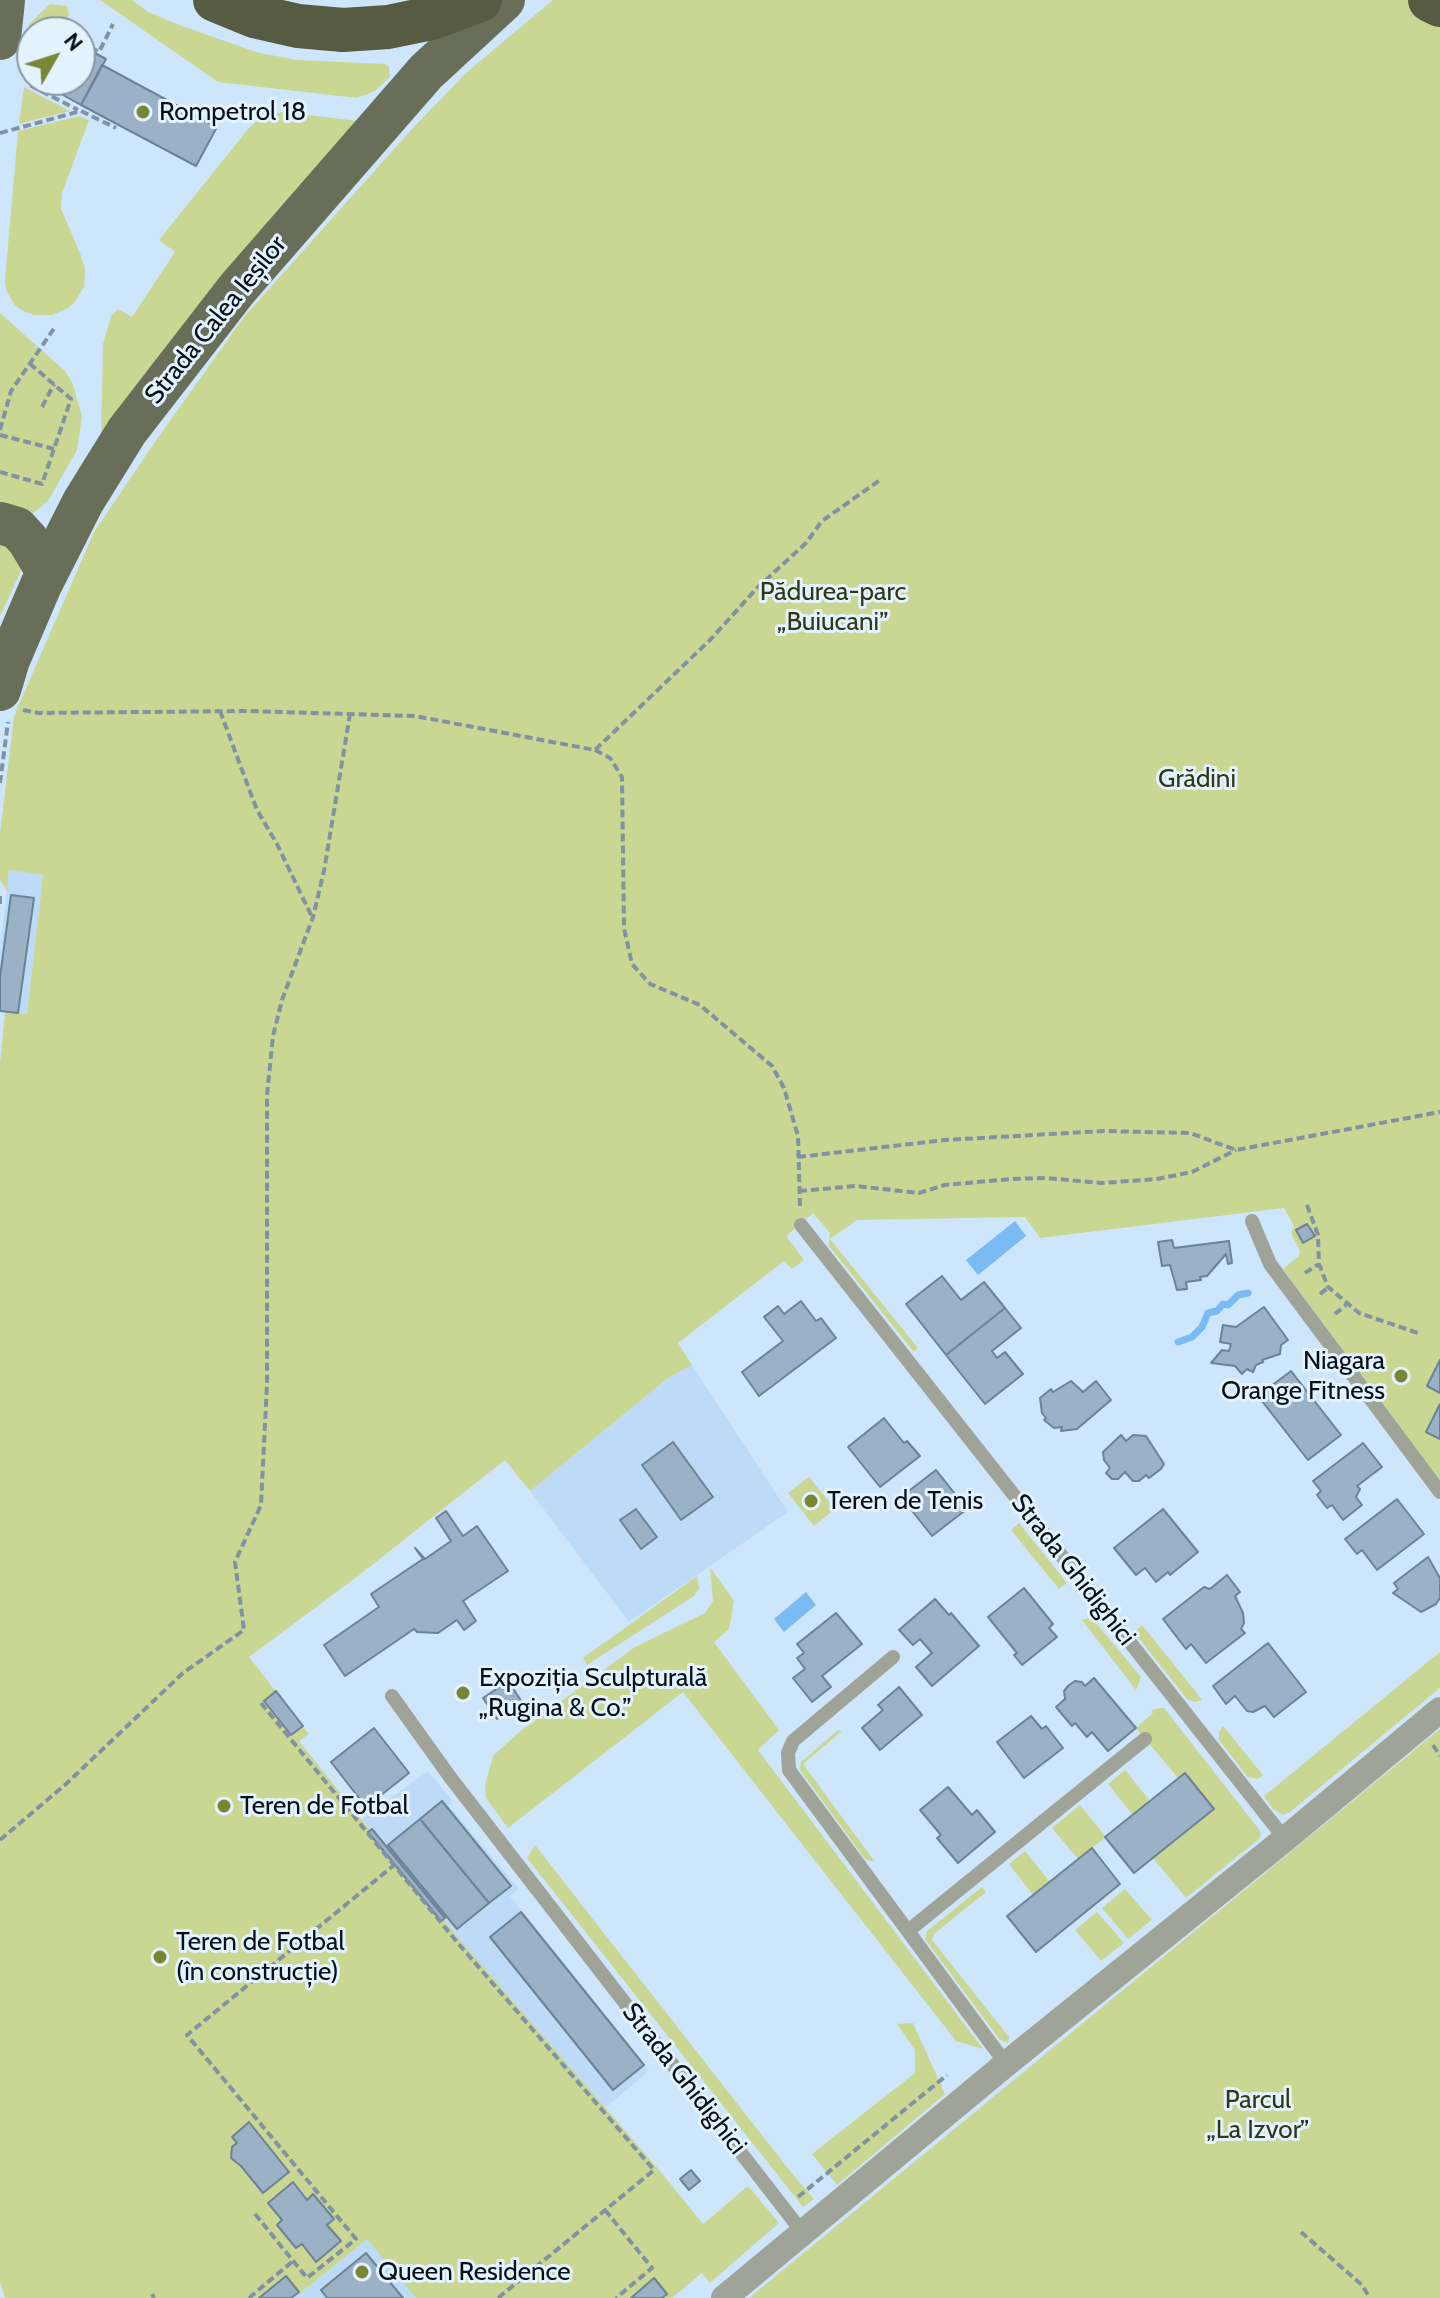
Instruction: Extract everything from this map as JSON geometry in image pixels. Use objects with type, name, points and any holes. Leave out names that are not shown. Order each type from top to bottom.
[{"type":"highway","points":[[215,0],[254,16],[283,23],[343,30],[388,27],[432,18],[480,0]]},
{"type":"highway","points":[[1430,0],[1440,5]]},
{"type":"main road","points":[[0,39],[4,0]]},
{"type":"main road","name":"Strada Calea Ieșilor","points":[[7,705],[9,660],[47,572],[83,502],[127,431],[237,289],[426,72],[504,0]]},
{"type":"main road","points":[[0,523],[17,528],[47,572]]},
{"type":"street","points":[[724,2298],[1440,1710]]},
{"type":"lane","points":[[1252,1221],[1270,1264],[1440,1492]]},
{"type":"lane","name":"Strada Ghidighici","points":[[801,1225],[1285,1839]]},
{"type":"lane","points":[[893,1657],[793,1741],[788,1753],[789,1770],[1006,2064]]},
{"type":"lane","name":"Strada Ghidighici","points":[[392,1696],[450,1777],[803,2233]]},
{"type":"lane","points":[[908,1931],[1145,1739]]},
{"type":"path","points":[[96,50],[99,52],[113,24]]},
{"type":"path","points":[[52,96],[116,128]]},
{"type":"path","points":[[0,133],[81,111]]},
{"type":"path","points":[[54,449],[0,432],[11,391],[55,327]]},
{"type":"path","points":[[0,472],[42,484],[71,399],[29,363]]},
{"type":"path","points":[[42,407],[54,384]]},
{"type":"path","points":[[595,750],[711,639],[757,588],[806,543],[822,521],[880,480]]},
{"type":"path","points":[[0,783],[7,705],[39,713],[220,711],[415,716],[595,750],[610,758],[622,777],[624,928],[632,964],[650,984],[700,1005],[772,1066],[784,1088],[798,1136],[801,1225]]},
{"type":"path","points":[[220,711],[257,810],[313,917]]},
{"type":"path","points":[[0,1840],[66,1784],[183,1673],[244,1630],[235,1562],[261,1505],[267,1384],[267,1095],[273,1036],[282,1000],[313,917],[324,871],[350,714]]},
{"type":"path","points":[[0,896],[0,908]]},
{"type":"path","points":[[798,1191],[856,1186],[919,1193],[945,1185],[1011,1179],[1047,1178],[1101,1183],[1157,1179],[1192,1172],[1236,1150],[1440,1112]]},
{"type":"path","points":[[798,1157],[945,1140],[1104,1131],[1190,1133],[1236,1150]]},
{"type":"path","points":[[1307,1205],[1318,1235],[1319,1264],[1329,1287],[1359,1313],[1418,1333]]},
{"type":"path","points":[[1305,1273],[1319,1264]]},
{"type":"path","points":[[1320,1294],[1329,1287]]},
{"type":"path","points":[[1335,1314],[1347,1305]]},
{"type":"path","points":[[261,1703],[393,1866],[654,2170],[498,2298]]},
{"type":"path","points":[[255,2214],[307,2278],[356,2239],[187,2035],[393,1866]]},
{"type":"path","points":[[784,2208],[947,2075]]},
{"type":"path","points":[[605,2210],[652,2268],[616,2298]]},
{"type":"path","points":[[1301,2232],[1362,2285],[1370,2298]]},
{"type":"path","points":[[249,2298],[293,2261]]},
{"type":"path","points":[[505,2292],[509,2298]]},
{"type":"shaded area","points":[[9,870],[43,874],[27,1014],[0,1011],[0,951]]},
{"type":"shaded area","points":[[692,1365],[788,1512],[629,1622],[530,1491],[668,1378]]},
{"type":"shaded area","points":[[428,1771],[453,1801],[449,1806],[519,1889],[510,1896],[649,2071],[605,2108],[461,1941],[362,1819]]},
{"type":"shaded area","points":[[367,2239],[416,2298],[294,2298]]},
{"type":"green space","points":[[100,0],[132,0],[148,12],[259,53],[298,60],[385,64],[389,67],[390,77],[375,91],[357,98],[218,82]]},
{"type":"green space","name":"Pădurea-parc „Buiucani”","points":[[553,0],[1440,0],[1440,1480],[1283,1269],[1299,1256],[1300,1251],[1291,1233],[1294,1226],[1284,1208],[1040,1238],[1025,1217],[857,1220],[830,1239],[918,1348],[914,1352],[829,1246],[830,1233],[813,1213],[786,1236],[804,1260],[792,1269],[784,1261],[678,1343],[692,1365],[668,1378],[530,1491],[505,1460],[249,1657],[309,1734],[299,1741],[370,1830],[703,2224],[748,2186],[779,2223],[710,2283],[702,2273],[672,2298],[416,2298],[367,2239],[294,2298],[5,2298],[0,2282],[0,1063],[5,1012],[27,1014],[43,875],[9,870],[7,891],[0,880],[0,833],[14,716],[94,532],[244,317],[466,73]]},
{"type":"green space","points":[[50,4],[67,6],[69,15],[68,16],[37,16]]},
{"type":"green space","points":[[23,96],[41,96],[70,111],[19,124]]},
{"type":"green space","points":[[281,112],[358,121],[101,436],[103,344],[111,316],[118,309],[132,317],[175,252],[159,240],[249,128],[257,121]]},
{"type":"green space","points":[[79,116],[89,120],[62,193],[61,209],[85,269],[84,287],[68,308],[52,315],[34,315],[14,304],[6,290],[5,280],[18,131]]},
{"type":"green space","points":[[0,313],[65,371],[72,382],[82,416],[77,450],[48,501],[32,514],[16,511],[0,502]]},
{"type":"green space","points":[[0,542],[26,560],[0,616]]},
{"type":"green space","name":"Teren de Tenis","points":[[809,1477],[835,1509],[814,1526],[788,1493]]},
{"type":"green space","points":[[1019,1523],[1067,1583],[1059,1589],[1011,1530]]},
{"type":"green space","points":[[710,1567],[734,1601],[729,1629],[714,1642],[779,1730],[758,1750],[983,2049],[956,2041],[683,1692],[508,1828],[486,1798],[485,1785],[493,1756],[518,1733],[635,1647],[705,1613],[713,1601]]},
{"type":"green space","points":[[697,1576],[699,1589],[694,1596],[587,1665],[583,1658]]},
{"type":"green space","points":[[1091,1617],[1141,1677],[1136,1690],[1082,1620]]},
{"type":"green space","points":[[1142,1625],[1202,1700],[1195,1702],[1187,1699],[1134,1632]]},
{"type":"green space","points":[[1440,1652],[1440,1688],[1290,1812],[1283,1815],[1273,1809],[1264,1796]]},
{"type":"green space","points":[[1164,1708],[1261,1832],[1260,1838],[1186,1898],[1153,1858],[1185,1773],[1178,1778],[1136,1728],[1153,1713],[1151,1710]]},
{"type":"green space","points":[[1223,1726],[1263,1775],[1258,1779],[1248,1777],[1219,1740]]},
{"type":"green space","name":"Parcul „La Izvor”","points":[[1440,1729],[1440,2298],[749,2298]]},
{"type":"green space","points":[[838,1730],[842,1731],[803,1764],[875,1862],[865,1859],[800,1770],[801,1762]]},
{"type":"green space","points":[[1125,1770],[1150,1801],[1133,1815],[1108,1784]]},
{"type":"green space","points":[[1080,1805],[1106,1837],[1078,1859],[1052,1828]]},
{"type":"green space","points":[[535,1845],[814,2199],[803,2207],[527,1858]]},
{"type":"green space","points":[[1025,1851],[1050,1882],[1033,1895],[1009,1864]]},
{"type":"green space","points":[[982,1887],[986,1892],[935,1933],[932,1940],[1009,2037],[1008,2043],[1000,2040],[925,1939],[927,1931]]},
{"type":"green space","points":[[1125,1889],[1152,1920],[1128,1939],[1102,1908]]},
{"type":"green space","points":[[1097,1912],[1124,1943],[1101,1961],[1075,1930]]},
{"type":"green space","points":[[913,2023],[945,2094],[837,2185],[812,2154],[915,2073],[915,2050],[897,2024]]},
{"type":"water","points":[[1015,1221],[1026,1236],[978,1275],[966,1260]]},
{"type":"water","points":[[806,1592],[816,1605],[784,1632],[774,1619]]},
{"type":"building","points":[[96,54],[106,59],[96,77]]},
{"type":"building","points":[[102,65],[217,127],[196,166],[81,105],[86,96],[96,96],[96,76]]},
{"type":"building","points":[[65,96],[86,96],[81,105]]},
{"type":"building","points":[[11,895],[34,898],[18,1013],[0,1011],[0,977]]},
{"type":"building","points":[[1307,1224],[1315,1236],[1303,1243],[1296,1230]]},
{"type":"building","points":[[1172,1240],[1174,1248],[1229,1241],[1232,1263],[1228,1264],[1226,1254],[1207,1276],[1186,1282],[1187,1289],[1177,1290],[1170,1265],[1162,1266],[1158,1242]]},
{"type":"building","points":[[942,1276],[961,1300],[984,1282],[1005,1308],[946,1355],[906,1304]]},
{"type":"building","points":[[801,1301],[816,1321],[821,1318],[836,1338],[759,1396],[742,1372],[783,1341],[764,1317],[778,1306],[784,1314]]},
{"type":"building","points":[[1264,1307],[1288,1340],[1281,1345],[1280,1354],[1262,1360],[1253,1372],[1247,1369],[1242,1374],[1235,1366],[1211,1363],[1222,1350],[1229,1351],[1231,1344],[1220,1342],[1223,1325],[1236,1327]]},
{"type":"building","points":[[1005,1308],[1021,1328],[992,1351],[997,1358],[1005,1352],[1023,1374],[985,1404],[946,1355]]},
{"type":"building","points":[[1440,1360],[1440,1393],[1427,1386]]},
{"type":"building","points":[[1291,1371],[1341,1435],[1308,1460],[1258,1396]]},
{"type":"building","points":[[1071,1381],[1083,1392],[1096,1381],[1111,1400],[1077,1429],[1061,1431],[1062,1427],[1054,1428],[1044,1420],[1040,1398],[1051,1389],[1053,1392]]},
{"type":"building","points":[[1440,1404],[1440,1439],[1426,1432]]},
{"type":"building","points":[[884,1418],[904,1443],[907,1441],[920,1456],[880,1487],[848,1447]]},
{"type":"building","points":[[1121,1435],[1126,1441],[1133,1435],[1146,1436],[1164,1464],[1161,1469],[1139,1481],[1133,1481],[1125,1472],[1118,1479],[1112,1479],[1106,1473],[1110,1468],[1103,1452]]},
{"type":"building","points":[[673,1442],[713,1497],[681,1520],[642,1465]]},
{"type":"building","points":[[1363,1443],[1382,1467],[1357,1486],[1360,1489],[1356,1497],[1362,1505],[1343,1520],[1332,1505],[1327,1508],[1317,1495],[1321,1491],[1313,1481]]},
{"type":"building","points":[[936,1470],[967,1509],[932,1536],[901,1497]]},
{"type":"building","points":[[1397,1499],[1424,1534],[1377,1570],[1362,1550],[1357,1554],[1345,1539]]},
{"type":"building","points":[[636,1509],[657,1537],[641,1549],[620,1520]]},
{"type":"building","points":[[1163,1509],[1198,1552],[1170,1575],[1168,1572],[1156,1582],[1145,1568],[1136,1575],[1114,1548]]},
{"type":"building","points":[[446,1511],[463,1536],[477,1526],[508,1571],[463,1601],[476,1621],[464,1630],[457,1620],[438,1633],[417,1632],[414,1629],[345,1676],[324,1645],[379,1607],[371,1594],[423,1559],[415,1548],[425,1559],[451,1541],[436,1518]]},
{"type":"building","points":[[1428,1557],[1440,1578],[1440,1598],[1436,1604],[1421,1612],[1393,1593],[1398,1589],[1394,1583]]},
{"type":"building","points":[[1227,1575],[1240,1592],[1235,1596],[1243,1613],[1241,1629],[1245,1633],[1206,1663],[1191,1644],[1186,1649],[1163,1619],[1204,1587],[1210,1589]]},
{"type":"building","points":[[1024,1588],[1053,1624],[1049,1628],[1057,1637],[1022,1665],[1014,1655],[1017,1653],[988,1617]]},
{"type":"building","points":[[935,1599],[979,1646],[932,1686],[916,1667],[932,1653],[920,1639],[913,1645],[899,1630]]},
{"type":"building","points":[[836,1613],[862,1644],[822,1676],[831,1687],[812,1702],[793,1678],[805,1669],[797,1658],[804,1653],[797,1644]]},
{"type":"building","points":[[1268,1643],[1306,1692],[1274,1717],[1265,1706],[1253,1712],[1247,1711],[1235,1696],[1226,1704],[1213,1686]]},
{"type":"building","points":[[1094,1678],[1136,1728],[1108,1751],[1092,1732],[1087,1737],[1075,1723],[1072,1726],[1056,1707],[1065,1699],[1064,1691],[1069,1685],[1075,1681],[1085,1686]]},
{"type":"building","points":[[508,1681],[522,1702],[497,1719],[483,1698]]},
{"type":"building","points":[[899,1687],[922,1715],[880,1750],[862,1728],[883,1710],[878,1705]]},
{"type":"building","points":[[276,1691],[303,1726],[291,1735],[264,1701]]},
{"type":"building","points":[[1031,1716],[1042,1729],[1046,1726],[1063,1748],[1024,1778],[997,1742]]},
{"type":"building","points":[[374,1728],[409,1773],[366,1807],[331,1762]]},
{"type":"building","points":[[1185,1773],[1214,1809],[1134,1873],[1105,1837]]},
{"type":"building","points":[[948,1787],[972,1815],[977,1810],[995,1832],[958,1863],[937,1838],[941,1835],[920,1810]]},
{"type":"building","points":[[442,1801],[511,1886],[489,1903],[420,1819]]},
{"type":"building","points":[[420,1819],[489,1903],[457,1929],[388,1845]]},
{"type":"building","points":[[372,1829],[445,1918],[441,1921],[368,1832]]},
{"type":"building","points":[[1092,1848],[1120,1884],[1036,1952],[1007,1916]]},
{"type":"building","points":[[521,1912],[644,2065],[613,2090],[490,1937]]},
{"type":"building","points":[[249,2122],[289,2172],[263,2193],[231,2158],[232,2147],[237,2143],[232,2137]]},
{"type":"building","points":[[691,2170],[700,2181],[689,2190],[680,2179]]},
{"type":"building","points":[[293,2182],[307,2200],[313,2194],[334,2219],[327,2225],[341,2241],[316,2262],[302,2244],[296,2248],[277,2225],[282,2220],[268,2203]]},
{"type":"building","name":"Queen Residence","points":[[366,2253],[403,2298],[327,2298],[321,2290]]},
{"type":"building","points":[[286,2276],[299,2292],[291,2298],[259,2298]]},
{"type":"building","points":[[654,2278],[667,2294],[662,2298],[631,2298]]},
{"type":"waterway","points":[[1178,1342],[1192,1337],[1202,1327],[1208,1313],[1217,1311],[1223,1304],[1228,1305],[1238,1295],[1248,1293]]},
{"type":"place","name":"Rompetrol 18","points":[[143,112]]},
{"type":"place","name":"Niagara Orange Fitness","points":[[1401,1376]]},
{"type":"place","name":"Teren de Tenis","points":[[811,1501]]},
{"type":"place","name":"Expoziția Sculpturală „Rugina & Co.”","points":[[463,1693]]},
{"type":"place","name":"Teren de Fotbal","points":[[224,1806]]},
{"type":"place","name":"Teren de Fotbal (în construcție)","points":[[160,1957]]},
{"type":"place","name":"Queen Residence","points":[[362,2272]]},
{"type":"park label","name":"Grădini","points":[[1197,779]]}]
